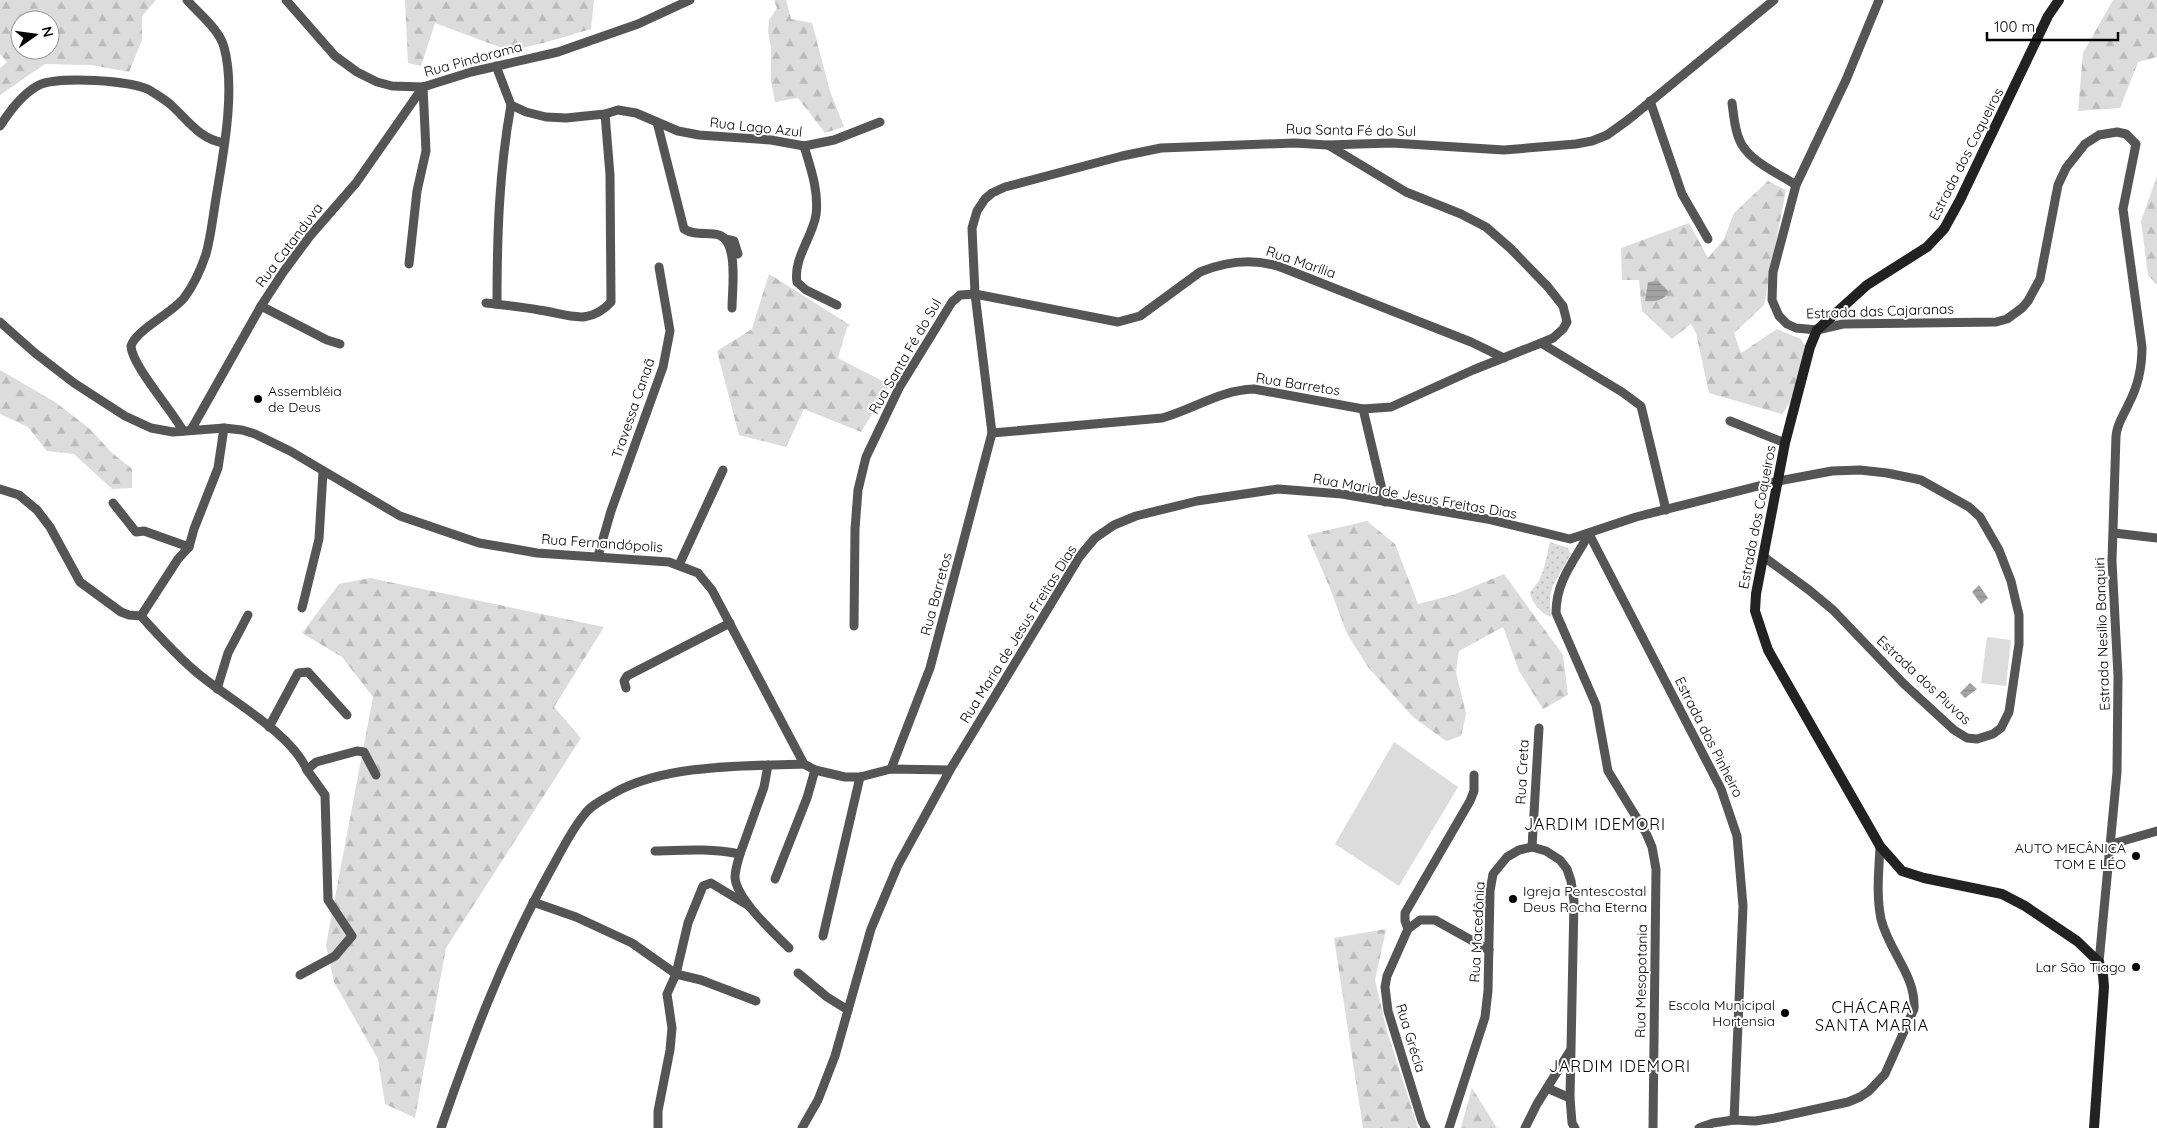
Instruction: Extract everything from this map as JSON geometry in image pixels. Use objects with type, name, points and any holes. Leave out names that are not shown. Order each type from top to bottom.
[{"type":"street","points":[[187,0],[219,36],[224,47],[228,72],[224,143],[206,254],[194,281],[183,298],[166,316],[137,335],[132,346],[134,357],[164,404],[187,430]]},
{"type":"street","name":"Rua Pindorama","points":[[286,0],[335,56],[357,72],[377,82],[392,86],[424,87],[496,66],[558,52],[638,24],[690,0]]},
{"type":"street","name":"Rua Santa Fé do Sul","points":[[992,433],[975,294],[972,228],[977,211],[985,198],[999,190],[1122,156],[1161,148],[1240,144],[1294,143],[1327,145],[1392,143],[1504,150],[1576,144],[1607,135],[1628,120],[1774,0]]},
{"type":"street","name":"Estrada das Cajaranas","points":[[1879,0],[1846,80],[1796,185],[1773,272],[1772,300],[1779,316],[1787,324],[1796,328],[1817,330],[1843,324],[1996,322],[2014,315],[2028,301],[2040,279],[2058,185],[2066,168],[2085,144],[2099,135],[2117,132],[2126,134],[2136,144]]},
{"type":"street","name":"Estrada dos Coqueiros","points":[[2059,0],[2048,16],[1960,200],[1944,229],[1927,247],[1867,285],[1817,330],[1810,347],[1785,443],[1756,594],[1755,611],[1765,642],[1880,846],[1902,871],[1924,878],[2002,894],[2025,906],[2076,941],[2099,962]]},
{"type":"street","points":[[496,66],[510,105],[503,150],[498,217],[497,304]]},
{"type":"street","points":[[0,126],[27,93],[40,84],[71,79],[124,84],[148,89],[169,103],[198,132],[212,141],[224,143]]},
{"type":"street","points":[[408,264],[417,191],[426,151],[424,87]]},
{"type":"street","name":"Rua Catanduva","points":[[187,430],[261,306],[310,236],[372,162],[424,87]]},
{"type":"street","points":[[1650,101],[1682,194],[1708,239]]},
{"type":"street","points":[[1732,103],[1738,136],[1743,147],[1755,158],[1796,185]]},
{"type":"street","name":"Rua Lago Azul","points":[[510,105],[526,112],[546,117],[566,118],[605,114],[618,110],[636,113],[678,131],[699,135],[771,140],[804,146],[834,140],[880,122]]},
{"type":"street","points":[[486,303],[542,310],[569,317],[591,316],[602,312],[611,302],[610,174],[605,114]]},
{"type":"street","points":[[657,122],[684,230],[719,236],[734,241],[738,254]]},
{"type":"street","name":"Estrada Nesilio Banquiri","points":[[2094,1128],[2104,987],[2099,962],[2112,844],[2117,762],[2118,676],[2112,562],[2117,428],[2130,402],[2142,361],[2142,346],[2123,209],[2125,190],[2136,144]]},
{"type":"street","name":"Rua Barretos","points":[[892,769],[930,668],[992,433],[1162,418],[1223,393],[1238,390],[1254,389],[1363,409],[1391,407],[1541,344],[1553,338],[1563,329],[1567,322],[1566,314],[1563,306],[1548,286],[1486,227],[1461,214],[1406,192],[1327,145]]},
{"type":"street","points":[[804,146],[816,187],[816,210],[796,275],[797,282],[806,290],[837,305]]},
{"type":"street","points":[[725,239],[731,250],[733,266],[732,308]]},
{"type":"street","name":"Rua Marília","points":[[975,294],[1118,322],[1140,316],[1200,272],[1211,267],[1253,261],[1269,263],[1283,268],[1471,342],[1504,358]]},
{"type":"street","name":"Travessa Canaã","points":[[598,556],[611,511],[667,350],[670,331],[659,266]]},
{"type":"street","name":"Rua Santa Fé do Sul","points":[[854,626],[855,529],[858,490],[866,457],[899,388],[952,302],[960,295],[975,294]]},
{"type":"street","points":[[261,306],[327,340],[340,344]]},
{"type":"street","name":"Rua Fernandópolis","points":[[0,322],[35,353],[74,383],[126,416],[151,428],[173,432],[224,428],[255,434],[290,451],[400,516],[479,542],[537,553],[660,561],[691,569],[703,577],[730,623],[804,764]]},
{"type":"street","points":[[1541,344],[1622,392],[1641,406],[1666,510]]},
{"type":"street","points":[[1363,409],[1385,502]]},
{"type":"street","points":[[1730,421],[1785,443]]},
{"type":"street","points":[[141,616],[178,559],[189,547],[194,529],[218,468],[224,428]]},
{"type":"street","points":[[679,565],[723,470]]},
{"type":"street","name":"Estrada dos Piuvas","points":[[1589,534],[1601,528],[1666,510],[1778,482],[1832,471],[1860,470],[1921,480],[1953,497],[1980,517],[2000,550],[2011,581],[2019,615],[2019,644],[2009,712],[2001,728],[1993,734],[1977,739],[1967,738],[1954,730],[1904,684],[1833,610],[1764,557]]},
{"type":"street","points":[[302,608],[319,539],[323,472]]},
{"type":"street","points":[[0,489],[19,495],[37,510],[50,527],[80,582],[120,612],[141,616],[167,645],[217,689],[274,728],[325,794],[328,900],[352,936],[335,956],[300,975]]},
{"type":"street","name":"Rua Maria de Jesus Freitas Dias","points":[[802,1128],[818,1100],[835,1056],[871,929],[886,893],[950,770],[1080,556],[1095,538],[1114,525],[1136,516],[1175,506],[1278,489],[1342,494],[1487,519],[1563,538],[1570,539],[1589,534]]},
{"type":"street","points":[[113,503],[136,532],[144,531],[189,547]]},
{"type":"street","points":[[2114,533],[2157,538]]},
{"type":"street","name":"Estrada dos Pinheiro","points":[[1589,534],[1721,789],[1737,836],[1743,906],[1734,1120]]},
{"type":"street","name":"Rua Mesopotania","points":[[1589,534],[1562,577],[1556,598],[1556,613],[1596,705],[1608,770],[1646,833],[1652,847],[1656,869],[1653,1128]]},
{"type":"street","points":[[217,689],[228,653],[248,615]]},
{"type":"street","points":[[626,688],[624,681],[627,676],[730,623]]},
{"type":"street","points":[[269,726],[298,673],[308,672],[347,715]]},
{"type":"street","name":"Rua Creta","points":[[1532,847],[1539,728]]},
{"type":"street","points":[[307,770],[316,762],[357,751],[364,752],[376,775]]},
{"type":"street","points":[[441,1128],[462,1068],[493,990],[534,902],[584,814],[616,792],[646,779],[706,769],[804,764],[815,770],[845,777],[860,777],[892,769],[950,770]]},
{"type":"street","points":[[749,906],[735,876],[740,854],[764,787],[768,765]]},
{"type":"street","points":[[775,879],[807,798],[815,770]]},
{"type":"street","points":[[1474,775],[1474,791],[1470,801],[1405,913],[1405,921],[1408,929],[1420,920],[1434,920],[1489,950]]},
{"type":"street","points":[[822,936],[860,777]]},
{"type":"street","points":[[2112,844],[2157,832]]},
{"type":"street","points":[[1699,1128],[1714,1123],[1734,1120],[1755,1121],[1775,1118],[1848,1102],[1869,1091],[1885,1074],[1914,1010],[1914,1002],[1911,980],[1887,936],[1882,920],[1878,893],[1880,846]]},
{"type":"street","points":[[1532,847],[1546,851],[1560,860],[1567,869],[1571,881],[1574,910],[1570,1098],[1572,1123],[1575,1128]]},
{"type":"street","name":"Rua Macedônia","points":[[1449,1128],[1485,1017],[1488,991],[1490,891],[1494,874],[1507,857],[1519,850],[1532,847]]},
{"type":"street","points":[[655,851],[698,850],[725,851],[740,854]]},
{"type":"street","points":[[658,1128],[658,1111],[670,1050],[672,1028],[667,994],[676,974],[688,923],[703,886],[711,883],[749,906],[789,948]]},
{"type":"street","points":[[534,902],[576,917],[632,943],[676,974],[701,980],[756,1001]]},
{"type":"street","name":"Rua Grécia","points":[[1408,929],[1387,976],[1385,998],[1422,1121],[1426,1128]]},
{"type":"street","points":[[798,973],[826,997],[848,1010]]},
{"type":"street","points":[[1525,1128],[1570,1051]]},
{"type":"street","points":[[1547,1088],[1570,1098]]},
{"type":"green space","points":[[0,0],[156,0],[142,16],[142,40],[129,72],[91,65],[45,64],[0,95],[0,68],[7,62],[0,54]]},
{"type":"green space","points":[[405,0],[594,0],[591,29],[510,51],[435,23],[421,66],[408,63]]},
{"type":"green space","points":[[774,0],[786,0],[791,19],[812,23],[830,91],[844,127],[825,133],[798,98],[775,102],[771,81],[771,48],[768,31],[769,20],[777,8]]},
{"type":"green space","points":[[2113,0],[2157,0],[2157,57],[2138,62],[2120,108],[2078,111],[2083,53]]},
{"type":"green space","points":[[2157,176],[2157,285],[2148,275],[2141,221]]},
{"type":"green space","points":[[1768,181],[1786,190],[1764,305],[1734,333],[1741,353],[1777,329],[1801,339],[1806,348],[1793,398],[1782,414],[1709,393],[1696,333],[1691,324],[1672,339],[1642,311],[1639,280],[1622,280],[1621,248],[1689,223],[1708,258],[1724,239],[1734,213]]},
{"type":"green space","points":[[769,274],[850,325],[847,327],[838,358],[890,385],[861,432],[804,409],[786,447],[739,435],[717,351],[752,329]]},
{"type":"green space","points":[[0,370],[55,402],[90,429],[111,452],[132,469],[132,488],[112,489],[74,454],[47,451],[28,427],[0,414]]},
{"type":"green space","points":[[1367,521],[1395,544],[1418,604],[1453,595],[1504,574],[1563,655],[1568,695],[1543,709],[1519,671],[1503,627],[1459,651],[1456,672],[1466,714],[1461,736],[1446,741],[1413,717],[1368,667],[1347,634],[1307,535]]},
{"type":"green space","points":[[1550,542],[1568,548],[1571,554],[1553,585],[1550,596],[1551,617],[1544,613],[1532,600],[1530,592],[1542,575]]},
{"type":"green space","points":[[370,578],[604,627],[554,707],[581,738],[446,948],[415,1118],[385,1104],[378,1059],[334,982],[326,945],[373,697],[342,657],[302,633],[339,584]]},
{"type":"green space","points":[[1987,637],[2011,640],[2006,686],[1981,683]]},
{"type":"green space","points":[[1394,742],[1458,787],[1399,886],[1335,844]]},
{"type":"green space","points":[[1386,929],[1375,980],[1387,1031],[1418,1128],[1363,1128],[1334,938]]},
{"type":"green space","points":[[1472,1088],[1497,1128],[1461,1128]]},
{"type":"shaded area","points":[[1658,281],[1669,292],[1658,300],[1645,301],[1648,282]]},
{"type":"shaded area","points":[[1979,585],[1988,598],[1981,604],[1972,592]]},
{"type":"shaded area","points":[[1970,683],[1977,689],[1965,698],[1960,693]]},
{"type":"place","name":"Assembléia de Deus","points":[[258,399]]},
{"type":"place","name":"AUTO MECÂNICA TOM E LÉO","points":[[2136,856]]},
{"type":"place","name":"Igreja Pentescostal Deus Rocha Eterna","points":[[1513,899]]},
{"type":"place","name":"Lar São Tiago","points":[[2136,967]]},
{"type":"place","name":"Escola Municipal Hortensia","points":[[1785,1013]]},
{"type":"district","name":"JARDIM IDEMORI","points":[[1595,824]]},
{"type":"district","name":"CHÁCARA SANTA MARIA","points":[[1872,1016]]},
{"type":"district","name":"JARDIM IDEMORI","points":[[1620,1066]]}]
